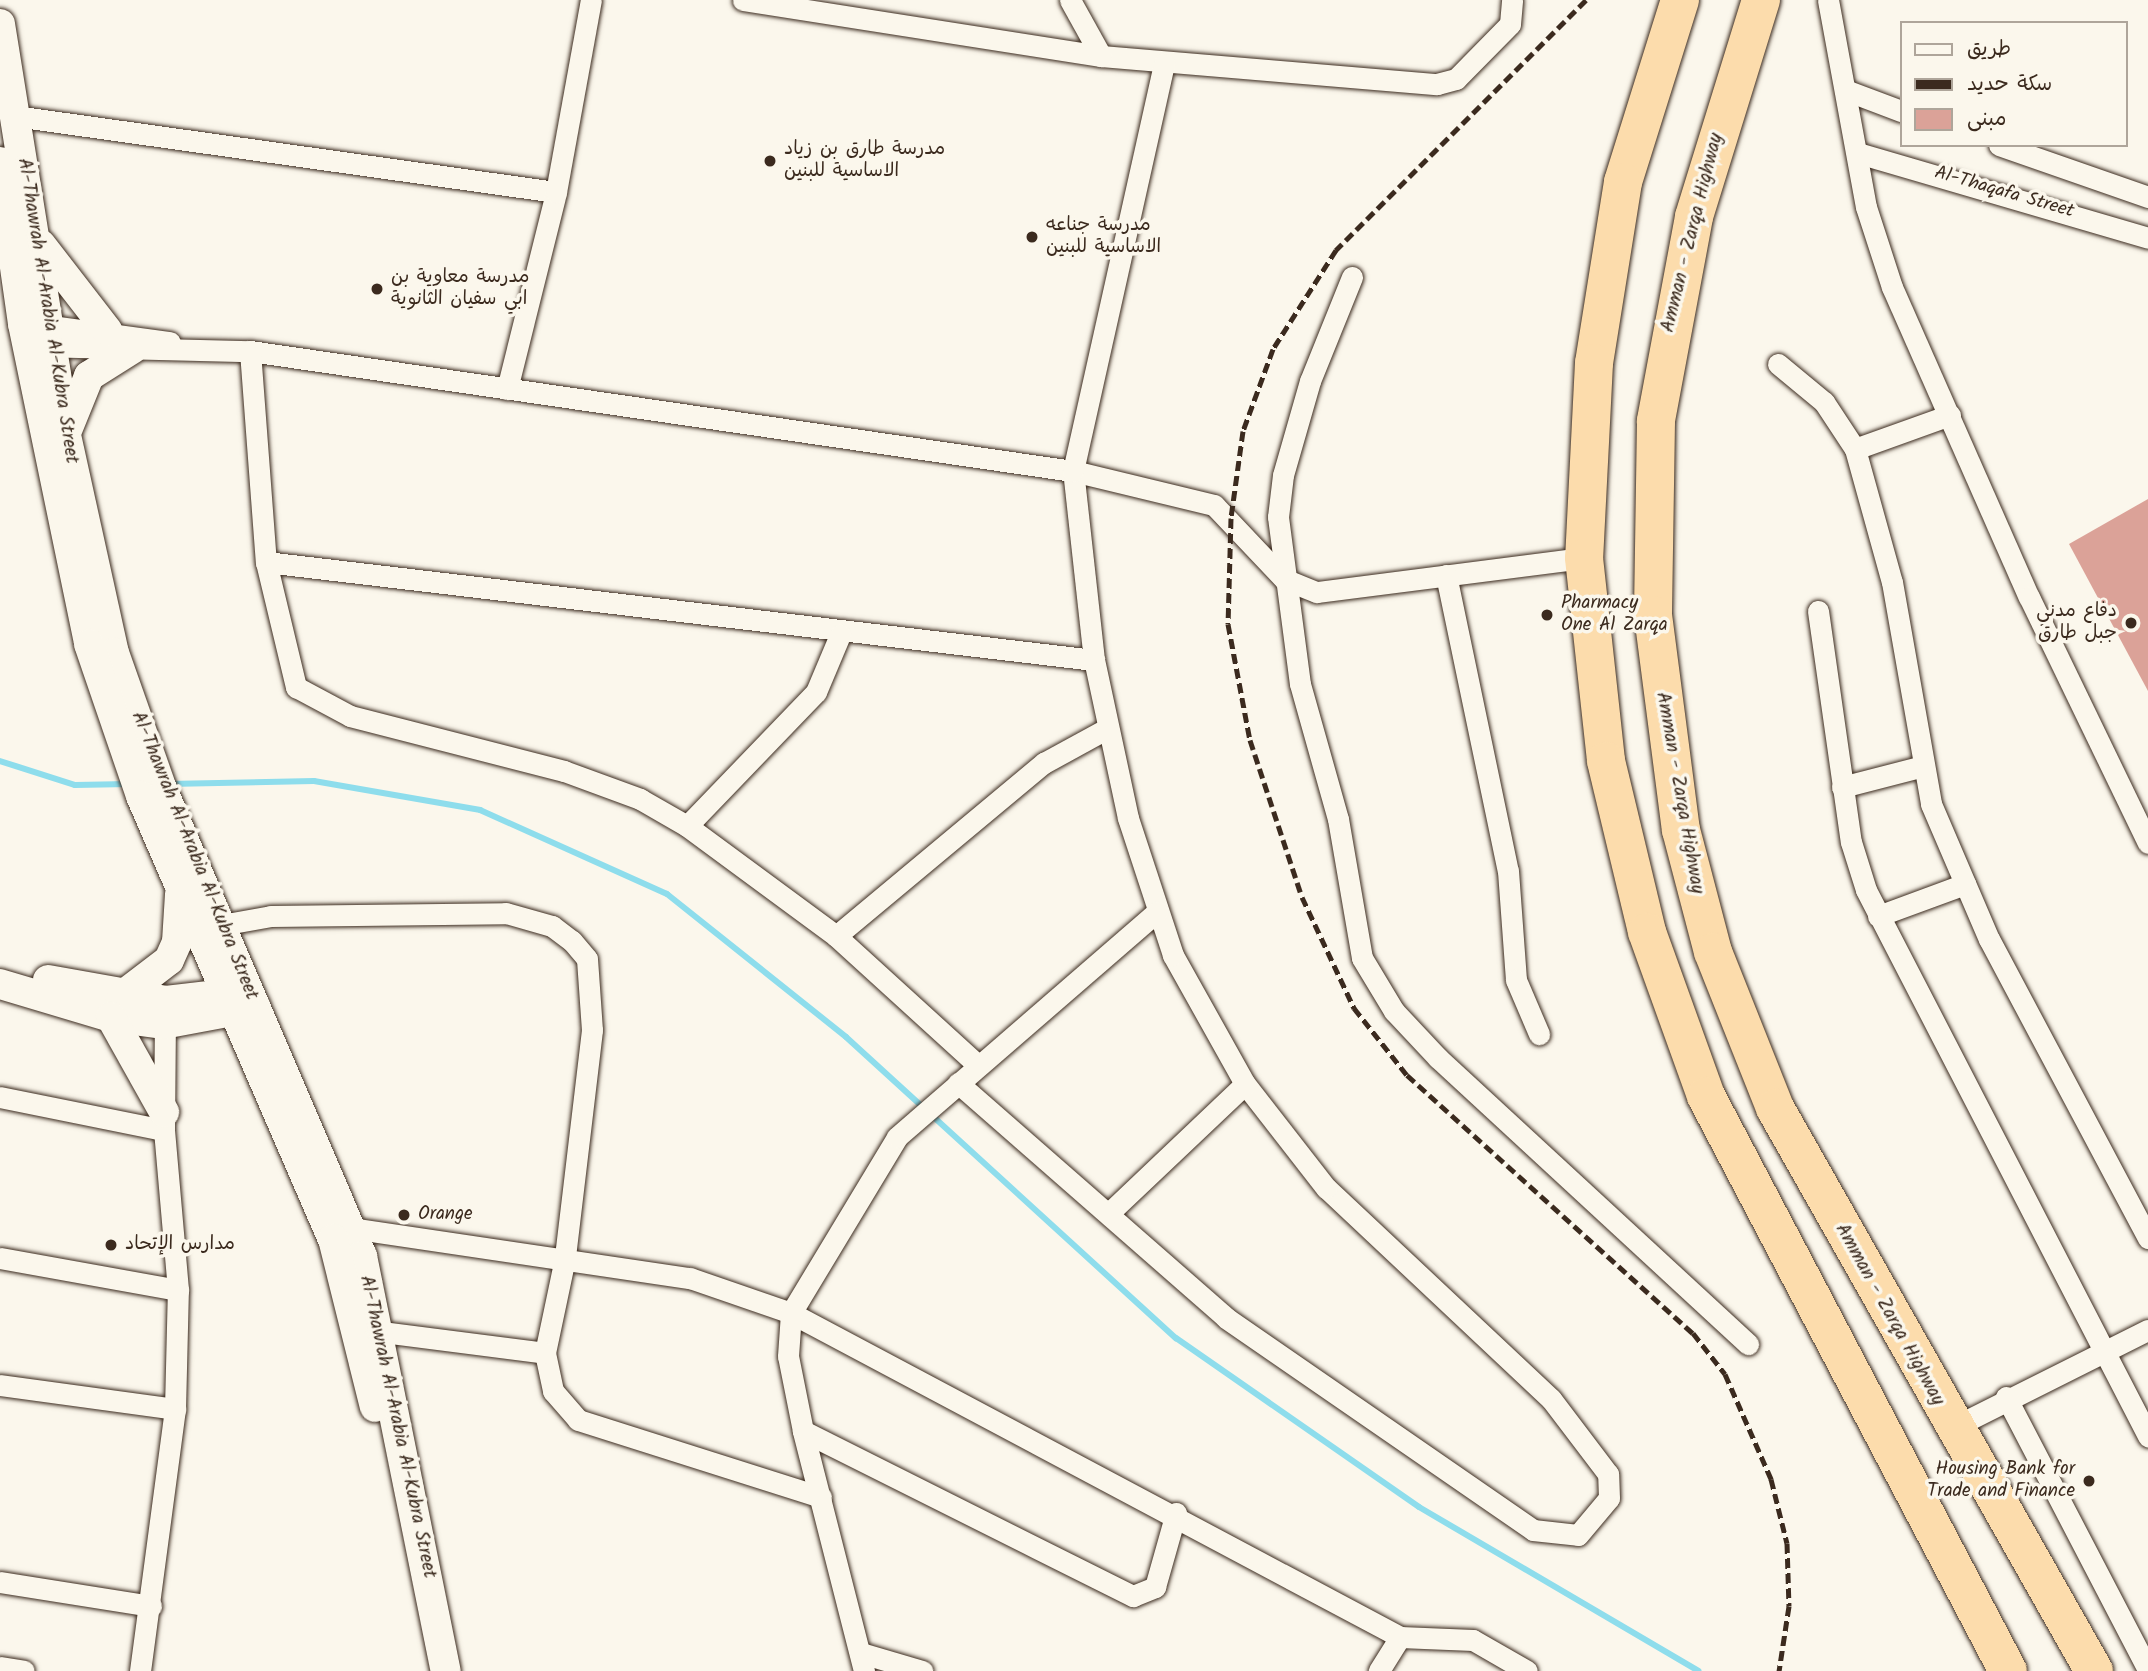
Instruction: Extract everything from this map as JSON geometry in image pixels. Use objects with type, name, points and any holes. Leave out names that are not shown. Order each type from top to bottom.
[{"type":"highway","points":[[1680,0],[1637,127],[1611,242],[1594,363],[1584,558],[1597,704],[1618,819],[1684,1042],[1730,1149],[2008,1671]]},
{"type":"highway","name":"Amman - Zarqa Highway","points":[[1761,0],[1712,148],[1663,357],[1651,551],[1662,714],[1695,891],[1753,1060],[1952,1428],[2094,1671]]},
{"type":"main road","name":"Al-Thawrah Al-Arabia Al-Kubra Street","points":[[0,24],[37,238],[39,335],[75,588],[152,793],[222,925],[242,1001],[345,1273],[431,1671]]},
{"type":"main road","name":"Al-Thawrah Al-Arabia Al-Kubra Street","points":[[0,162],[39,335],[66,435],[136,754]]},
{"type":"main road","points":[[37,238],[107,330]]},
{"type":"main road","points":[[66,435],[89,376],[132,349]]},
{"type":"main road","name":"Al-Thawrah Al-Arabia Al-Kubra Street","points":[[152,793],[180,887],[242,1001],[351,1228],[382,1332],[446,1671]]},
{"type":"main road","points":[[116,1007],[169,960],[177,942],[180,887]]},
{"type":"main road","points":[[0,969],[116,1007],[164,1121]]},
{"type":"main road","points":[[0,984],[116,1007],[165,1013],[242,1001]]},
{"type":"street","points":[[507,389],[556,192],[591,0]]},
{"type":"street","points":[[743,0],[1164,64],[1451,82],[1510,24],[1512,0]]},
{"type":"street","points":[[1070,0],[1101,56]]},
{"type":"street","points":[[1828,0],[1876,243],[1950,415],[2148,843]]},
{"type":"street","points":[[958,1083],[1226,1318],[1533,1530],[1563,1538],[1588,1528],[1612,1487],[1578,1430],[1326,1188],[1245,1084],[1187,987],[1157,912],[1106,729],[1094,660],[1073,471],[1164,64]]},
{"type":"street","points":[[1848,92],[1899,110]]},
{"type":"street","points":[[15,116],[556,192]]},
{"type":"street","name":"Al-Thaqafa Street","points":[[2005,147],[2148,197]]},
{"type":"street","name":"Al-Thaqafa Street","points":[[1858,153],[2148,238]]},
{"type":"street","points":[[1352,277],[1310,381],[1283,475],[1278,517],[1284,579],[1300,684],[1338,819],[1357,940],[1370,976],[1438,1058],[1748,1344]]},
{"type":"street","points":[[39,335],[107,330],[178,345],[250,351],[1073,471],[1214,505],[1284,579],[1317,592],[1584,558]]},
{"type":"street","points":[[39,335],[132,349],[178,345]]},
{"type":"street","points":[[250,351],[266,562],[288,669],[296,687],[318,703],[564,771],[640,799],[687,826],[836,936],[978,1065]]},
{"type":"street","points":[[1778,364],[1824,401],[1855,449],[1892,582],[1923,766],[1965,884],[2148,1238]]},
{"type":"street","points":[[1855,449],[1950,415]]},
{"type":"street","points":[[266,562],[841,635],[1094,660]]},
{"type":"street","points":[[1446,575],[1508,871],[1516,980],[1539,1034]]},
{"type":"street","points":[[1818,611],[1851,842],[1878,916],[2148,1436]]},
{"type":"street","points":[[687,826],[816,692],[841,635]]},
{"type":"street","points":[[836,936],[1044,763],[1106,729]]},
{"type":"street","points":[[1842,787],[1923,766]]},
{"type":"street","points":[[1878,916],[1965,884]]},
{"type":"street","points":[[922,1671],[862,1662],[803,1431],[788,1356],[791,1313],[897,1137],[1157,912]]},
{"type":"street","points":[[222,925],[271,916],[506,913],[552,926],[572,941],[587,959],[592,1030],[565,1258],[545,1353],[553,1391],[578,1420],[821,1497]]},
{"type":"street","points":[[141,1671],[174,1409],[178,1290],[164,1121],[165,1013]]},
{"type":"street","points":[[1109,1213],[1245,1084]]},
{"type":"street","points":[[0,1097],[164,1121]]},
{"type":"street","points":[[351,1228],[690,1278],[791,1313],[1176,1513],[1400,1637],[1473,1640],[1527,1671]]},
{"type":"street","points":[[0,1258],[178,1290]]},
{"type":"street","points":[[1952,1428],[2006,1397],[2148,1330]]},
{"type":"street","points":[[382,1332],[545,1353]]},
{"type":"street","points":[[0,1385],[174,1409]]},
{"type":"street","points":[[2006,1397],[2148,1670]]},
{"type":"street","points":[[803,1431],[1133,1596],[1155,1587],[1176,1513]]},
{"type":"street","points":[[0,1582],[151,1606]]},
{"type":"street","points":[[1379,1671],[1400,1637]]},
{"type":"street","points":[[0,1667],[24,1671]]},
{"type":"building","name":"دفاع مدني جبل طارق","points":[[2148,499],[2148,691],[2069,544]]},
{"type":"waterway","points":[[0,761],[75,785],[129,784]]},
{"type":"waterway","points":[[168,784],[314,781],[480,810],[667,894],[846,1037],[1176,1338],[1419,1507],[1698,1671]]},
{"type":"railway","points":[[1586,0],[1336,250],[1273,349],[1243,431],[1231,518],[1228,624],[1250,740],[1302,897],[1354,1008],[1407,1075],[1693,1333],[1725,1374],[1771,1479],[1787,1543],[1789,1606],[1779,1671]]},
{"type":"place","name":"مدرسة طارق بن زياد الاساسية للبنين","points":[[770,161]]},
{"type":"place","name":"مدرسة جناعه الاساسية للبنين","points":[[1032,237]]},
{"type":"place","name":"مدرسة معاوية بن ابي سفيان الثانوية","points":[[377,289]]},
{"type":"place","name":"Pharmacy One Al Zarqa","points":[[1547,615]]},
{"type":"place","name":"دفاع مدني جبل طارق","points":[[2131,623]]},
{"type":"place","name":"Orange","points":[[404,1215]]},
{"type":"place","name":"مدارس الإتحاد","points":[[111,1245]]},
{"type":"place","name":"Housing Bank for Trade and Finance","points":[[2089,1481]]}]
